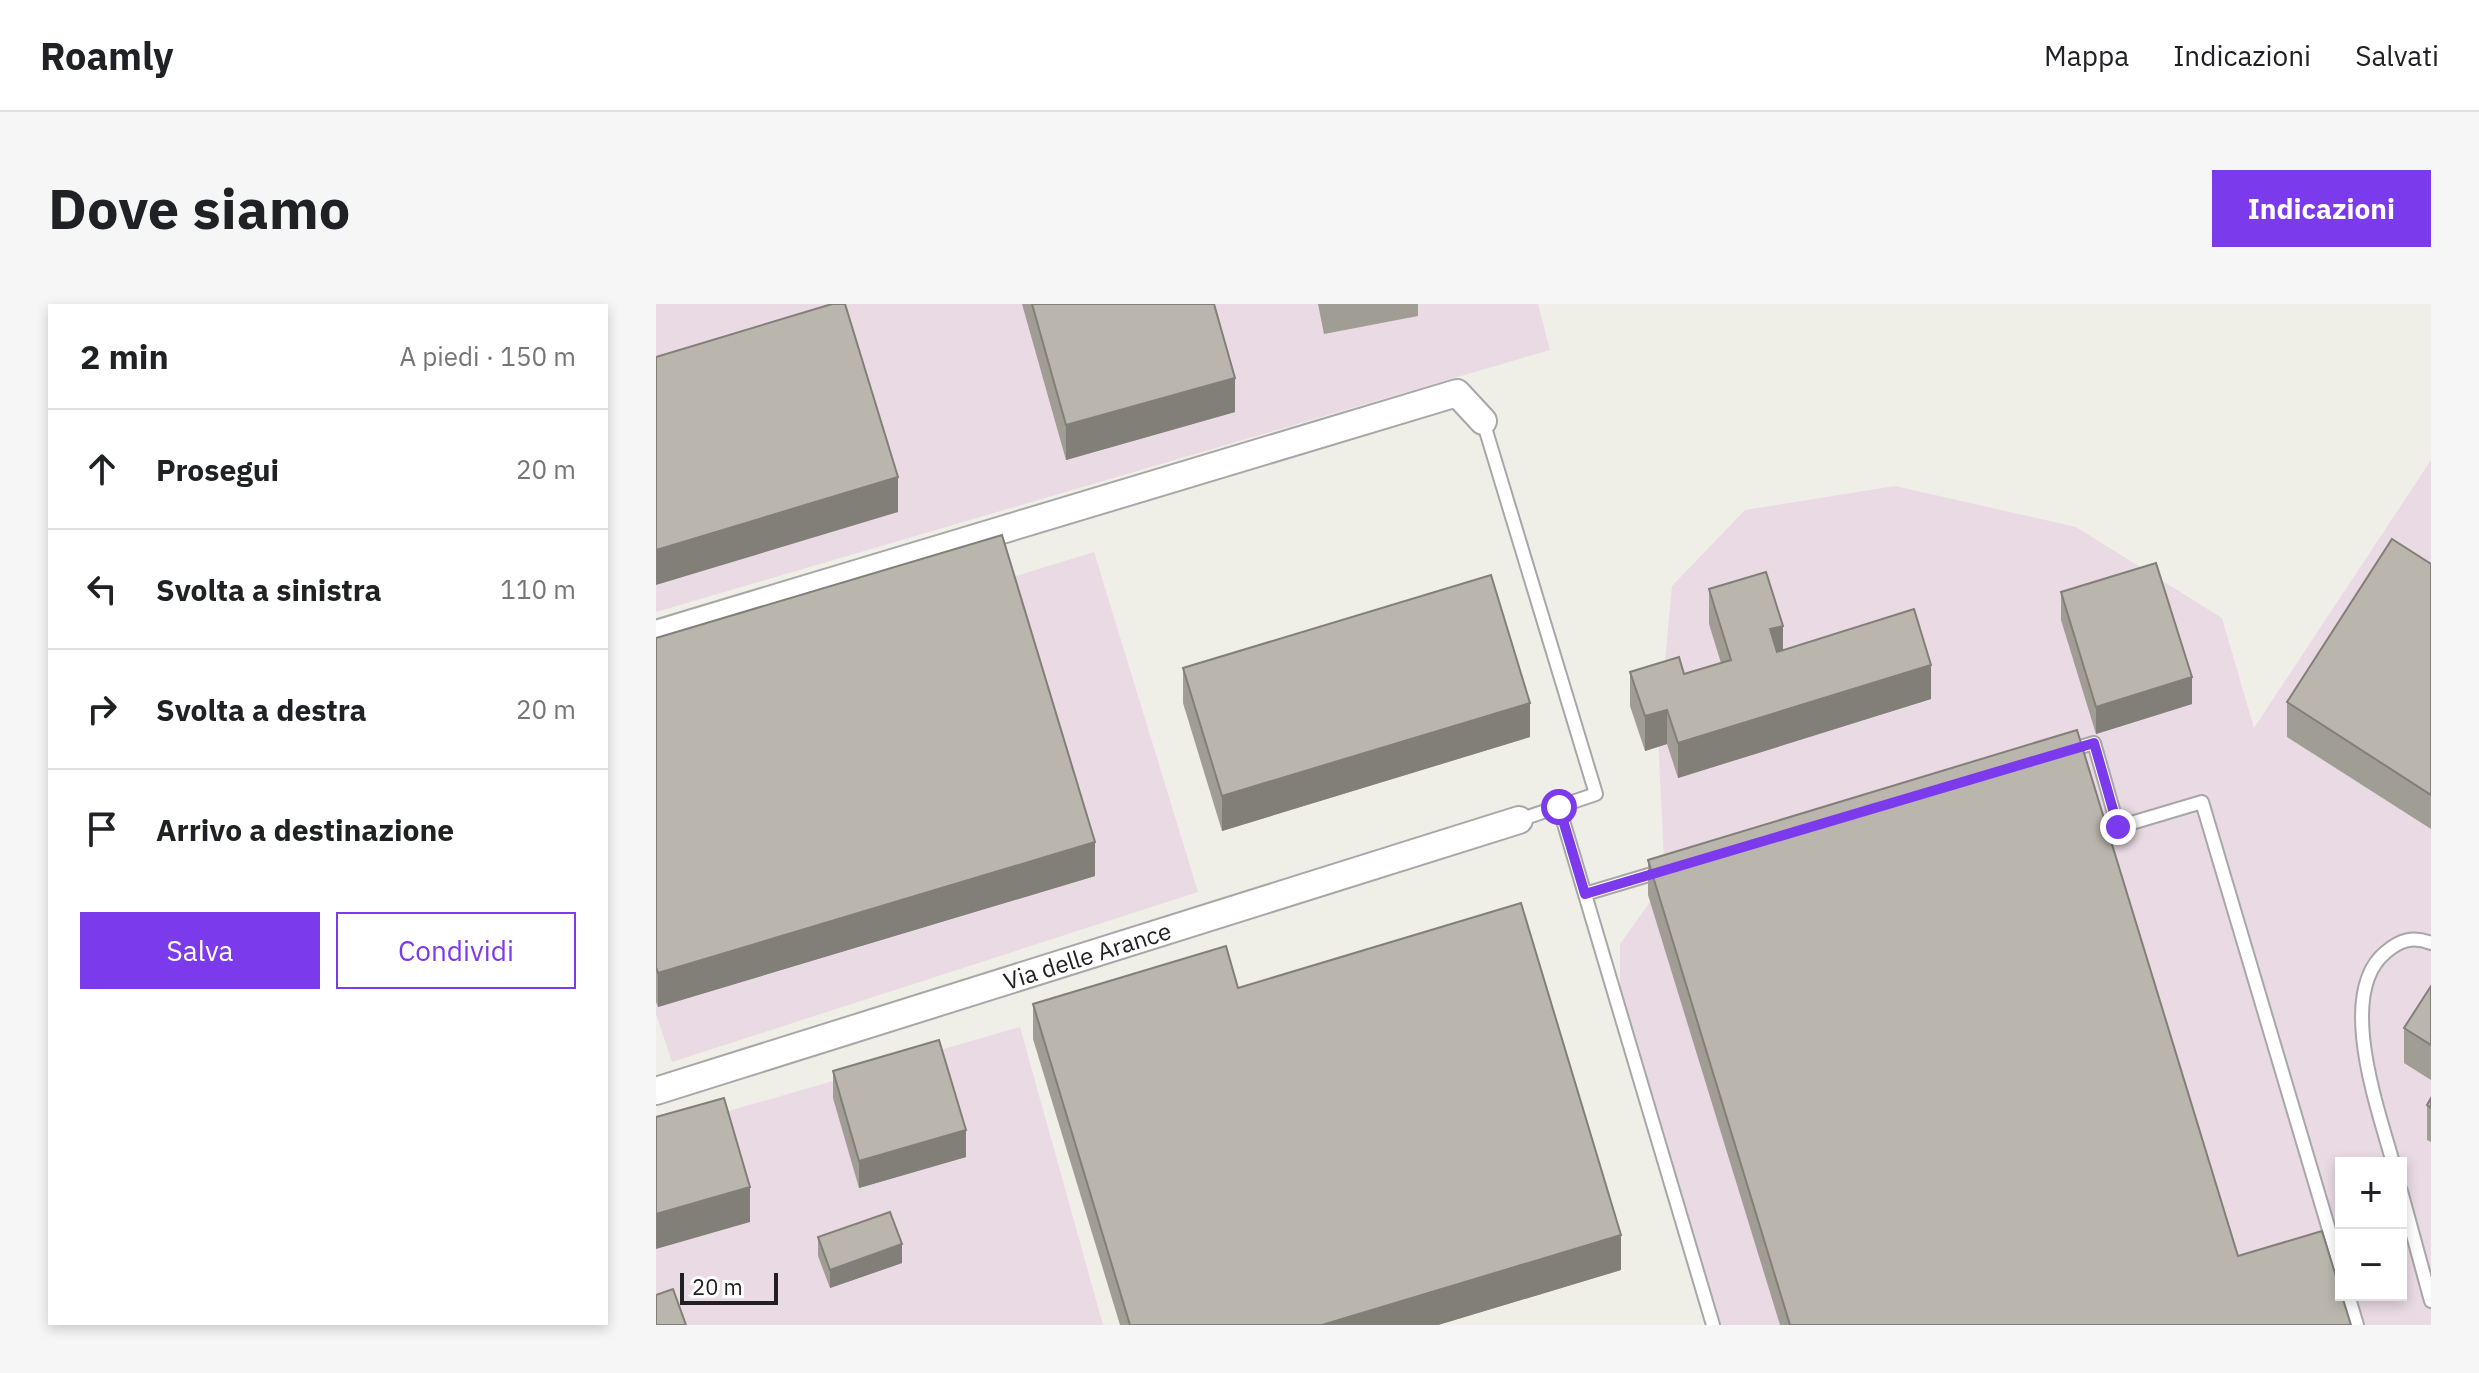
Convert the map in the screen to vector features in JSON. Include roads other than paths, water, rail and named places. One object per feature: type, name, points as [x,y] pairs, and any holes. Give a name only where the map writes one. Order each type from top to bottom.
[{"type":"street","points":[[656,634],[1457,393],[1483,421]]},
{"type":"street","name":"Via delle Arance","points":[[656,1091],[1519,820]]},
{"type":"lane","points":[[1483,421],[1596,794],[1519,820]]},
{"type":"lane","points":[[2049,756],[2094,743],[2118,827],[2202,802],[2335,1250]]},
{"type":"lane","points":[[1559,807],[1713,1325]]},
{"type":"lane","points":[[1585,894],[1674,867]]},
{"type":"lane","points":[[2391,1157],[2365,1059],[2362,1022],[2366,991],[2380,957],[2391,948],[2401,941],[2414,939],[2431,943]]},
{"type":"lane","points":[[2407,1213],[2431,1301]]},
{"type":"lane","points":[[2350,1301],[2357,1325]]}]
